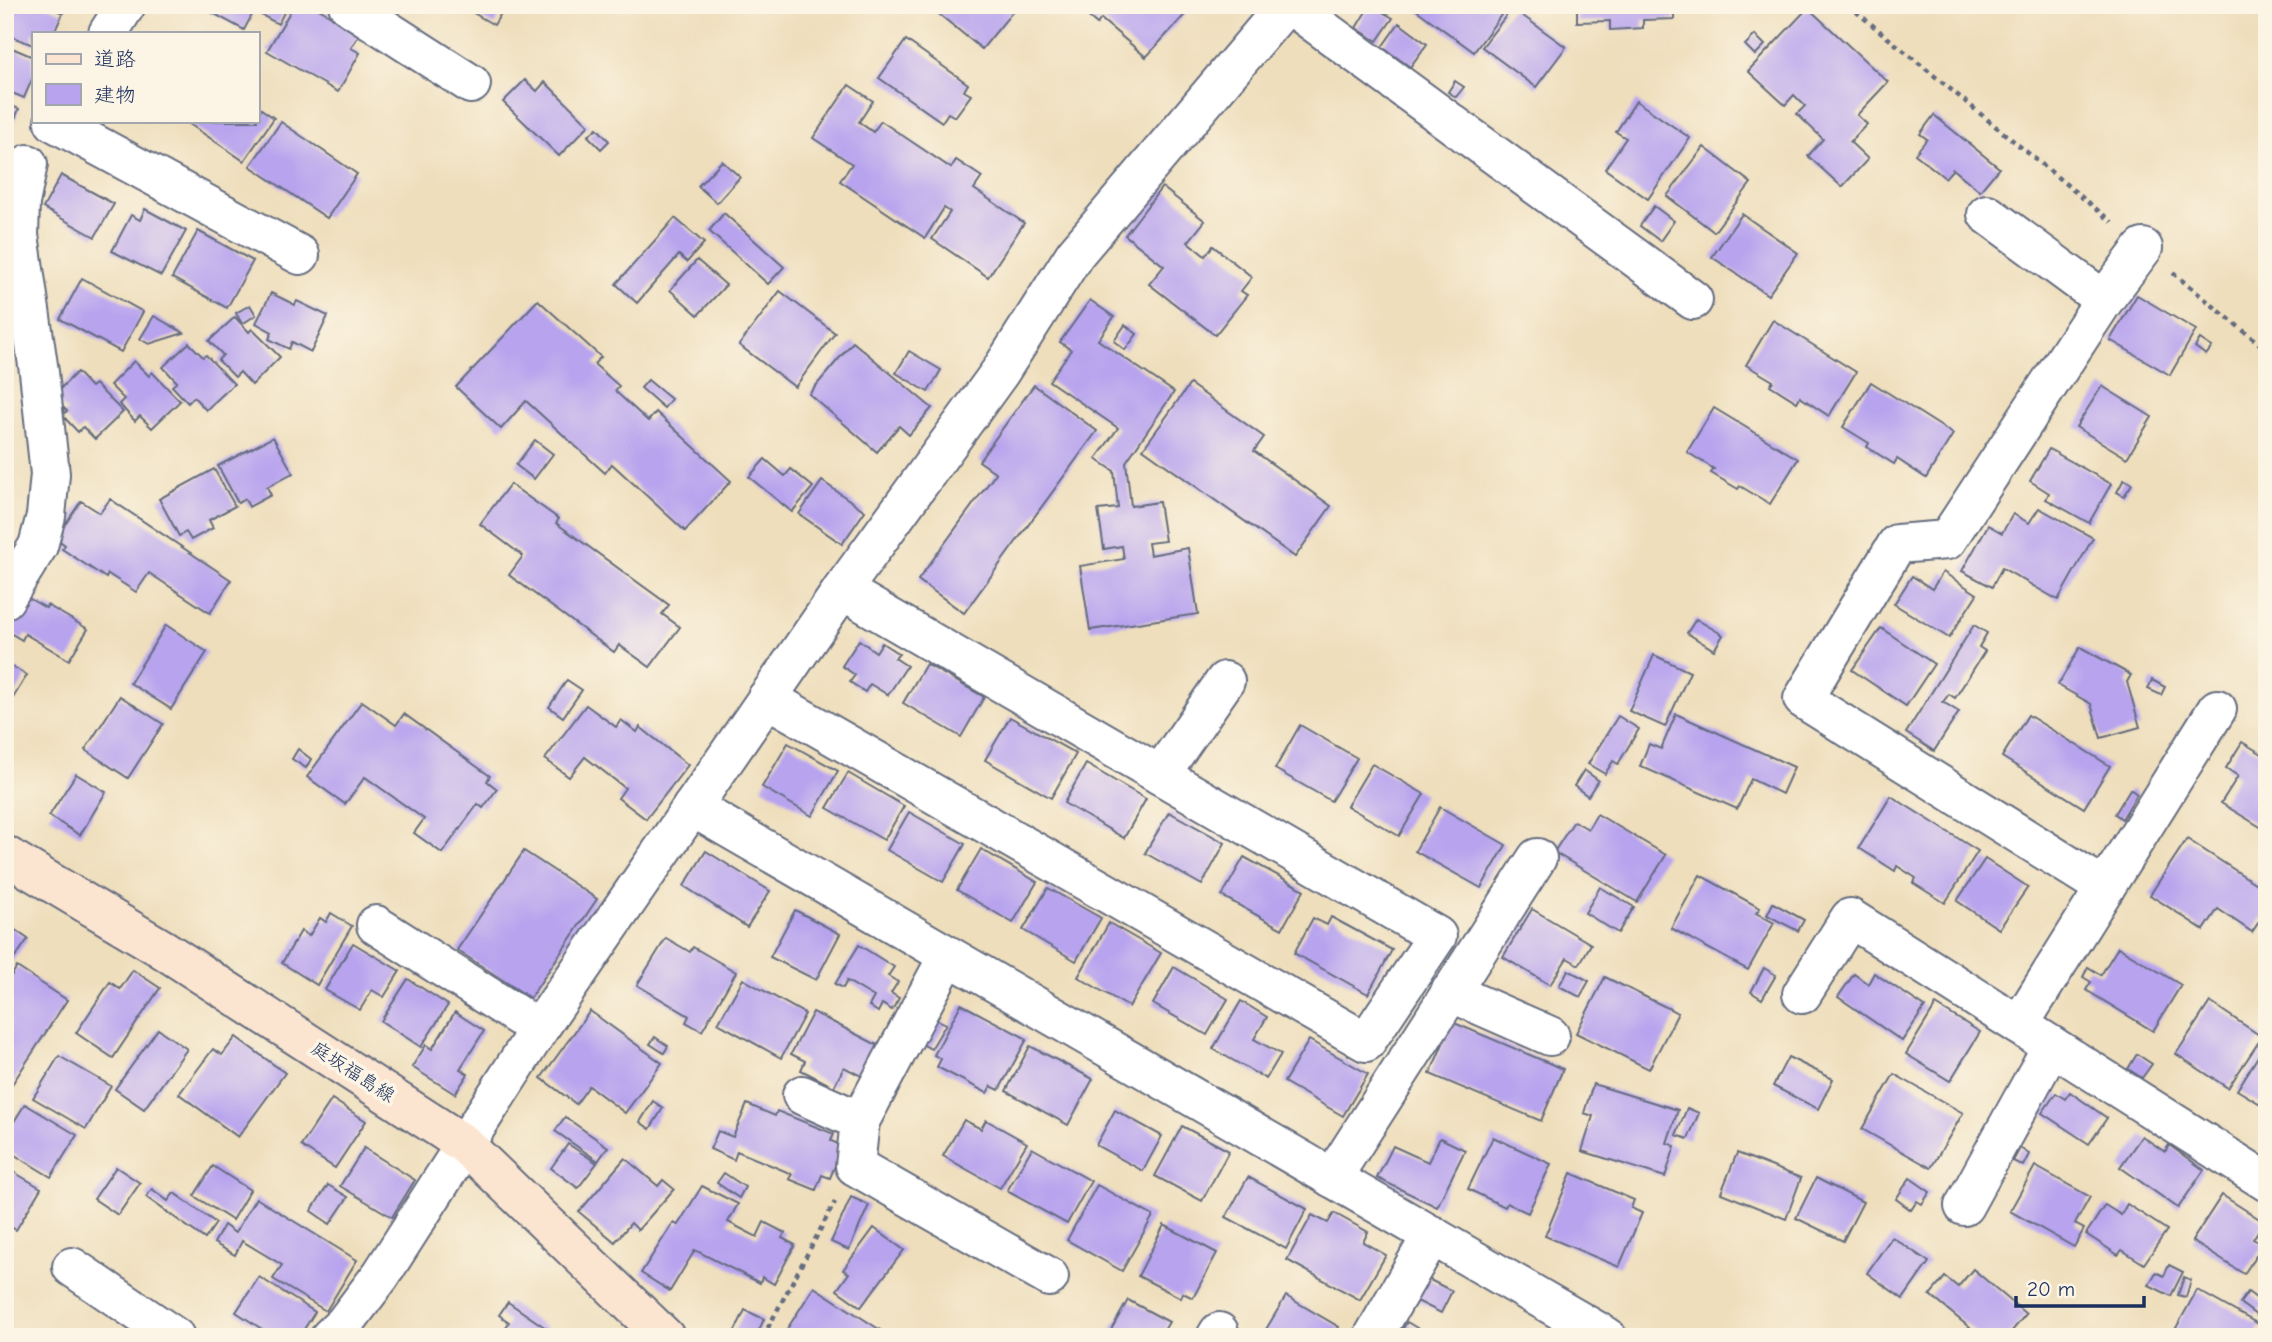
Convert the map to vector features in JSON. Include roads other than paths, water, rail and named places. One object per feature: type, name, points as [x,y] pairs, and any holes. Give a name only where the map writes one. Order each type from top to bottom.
[{"type":"main road","name":"庭坂福島線","points":[[5,855],[161,948],[464,1144],[665,1337]]},
{"type":"street","points":[[109,32],[126,5]]},
{"type":"street","points":[[348,5],[471,84]]},
{"type":"street","points":[[330,1337],[344,1324],[380,1275],[539,1029],[842,590],[1000,372],[1075,254],[1288,5],[1693,300]]},
{"type":"street","points":[[5,599],[38,546],[46,516],[50,474],[39,372],[19,235],[17,165],[54,122],[300,255]]},
{"type":"street","points":[[1987,214],[2104,300]]},
{"type":"street","points":[[2105,888],[1803,699],[1897,544],[1947,540],[2104,300],[2143,248]]},
{"type":"street","points":[[767,698],[1366,1042],[1437,936],[842,590]]},
{"type":"street","points":[[1160,775],[1225,681]]},
{"type":"street","points":[[2019,1025],[2217,709]]},
{"type":"street","points":[[692,807],[1607,1337]]},
{"type":"street","points":[[1332,1178],[1537,858]]},
{"type":"street","points":[[1802,994],[1850,918],[2267,1182]]},
{"type":"street","points":[[376,925],[539,1029]]},
{"type":"street","points":[[948,956],[860,1121],[855,1166],[1049,1277]]},
{"type":"street","points":[[1450,992],[1550,1036]]},
{"type":"street","points":[[1964,1206],[2052,1046]]},
{"type":"street","points":[[802,1095],[860,1121]]},
{"type":"street","points":[[1373,1337],[1432,1235]]},
{"type":"street","points":[[72,1268],[175,1337]]}]
